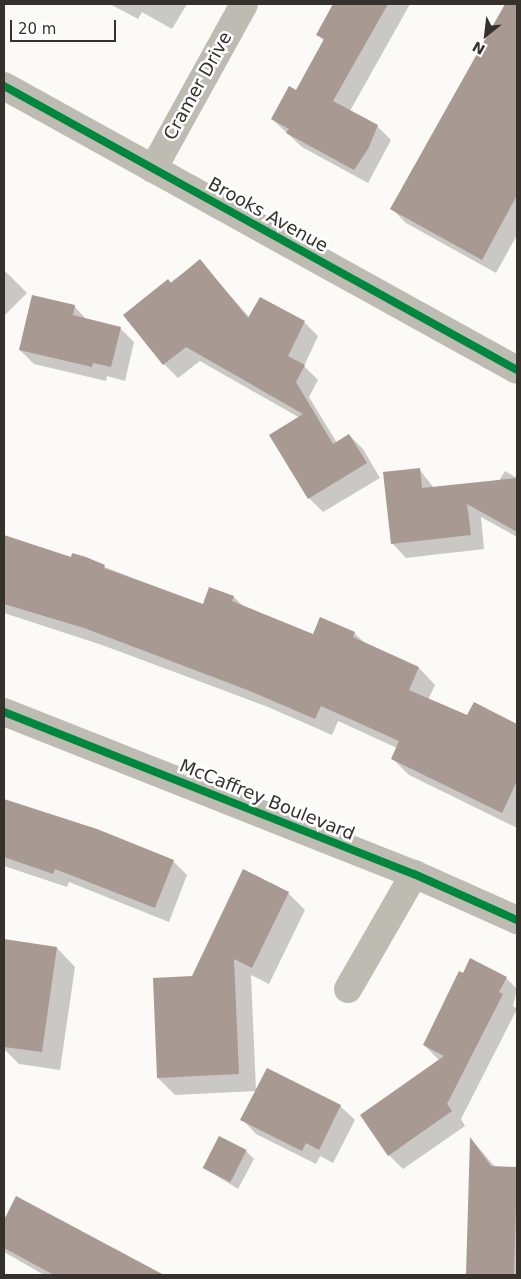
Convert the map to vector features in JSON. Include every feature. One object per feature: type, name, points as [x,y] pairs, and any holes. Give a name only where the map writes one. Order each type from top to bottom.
[{"type":"street","name":"Cramer Drive","points":[[153,169],[244,4]]},
{"type":"street","name":"Brooks Avenue","points":[[4,86],[517,370]]},
{"type":"street","name":"McCaffrey Boulevard","points":[[4,712],[414,874],[517,920]]},
{"type":"street","points":[[348,989],[414,874]]},
{"type":"building","points":[[333,4],[388,4],[333,101],[378,125],[368,149],[354,170],[286,133],[289,129],[271,119],[289,86],[296,90],[324,39],[316,35]]},
{"type":"building","points":[[505,4],[517,4],[517,195],[482,260],[390,209]]},
{"type":"building","points":[[200,259],[248,318],[260,297],[305,321],[288,356],[305,365],[296,382],[333,444],[349,434],[367,463],[308,499],[269,435],[303,414],[186,347],[163,365],[123,315],[168,279],[171,283]]},
{"type":"building","points":[[32,295],[75,305],[73,315],[121,327],[111,367],[93,363],[92,367],[19,350]]},
{"type":"building","points":[[420,468],[422,488],[517,478],[517,532],[467,504],[471,535],[391,544],[383,472]]},
{"type":"building","points":[[4,535],[71,557],[72,553],[86,557],[105,565],[104,568],[203,604],[209,587],[234,596],[232,601],[313,634],[320,617],[355,632],[353,637],[419,667],[409,690],[467,715],[474,702],[517,724],[517,781],[502,813],[391,759],[399,741],[321,706],[315,719],[250,691],[84,628],[4,604]]},
{"type":"building","points":[[4,799],[97,829],[174,860],[155,908],[55,869],[53,874],[4,857]]},
{"type":"building","points":[[243,869],[289,892],[252,968],[234,959],[239,1074],[157,1078],[153,978],[192,976]]},
{"type":"building","points":[[4,939],[57,947],[42,1052],[4,1047]]},
{"type":"building","points":[[470,958],[507,977],[499,992],[503,994],[447,1104],[452,1111],[388,1156],[360,1115],[444,1056],[423,1045],[459,971],[463,973]]},
{"type":"building","points":[[267,1068],[341,1105],[319,1150],[306,1143],[302,1151],[240,1120]]},
{"type":"building","points":[[219,1136],[247,1150],[230,1182],[203,1168]]},
{"type":"building","points":[[470,1137],[491,1166],[517,1167],[514,1275],[466,1275]]},
{"type":"building","points":[[16,1196],[164,1275],[54,1275],[4,1248],[4,1220]]},
{"type":"cycle path","points":[[4,86],[517,370]]},
{"type":"cycle path","points":[[4,712],[414,874],[517,920]]}]
